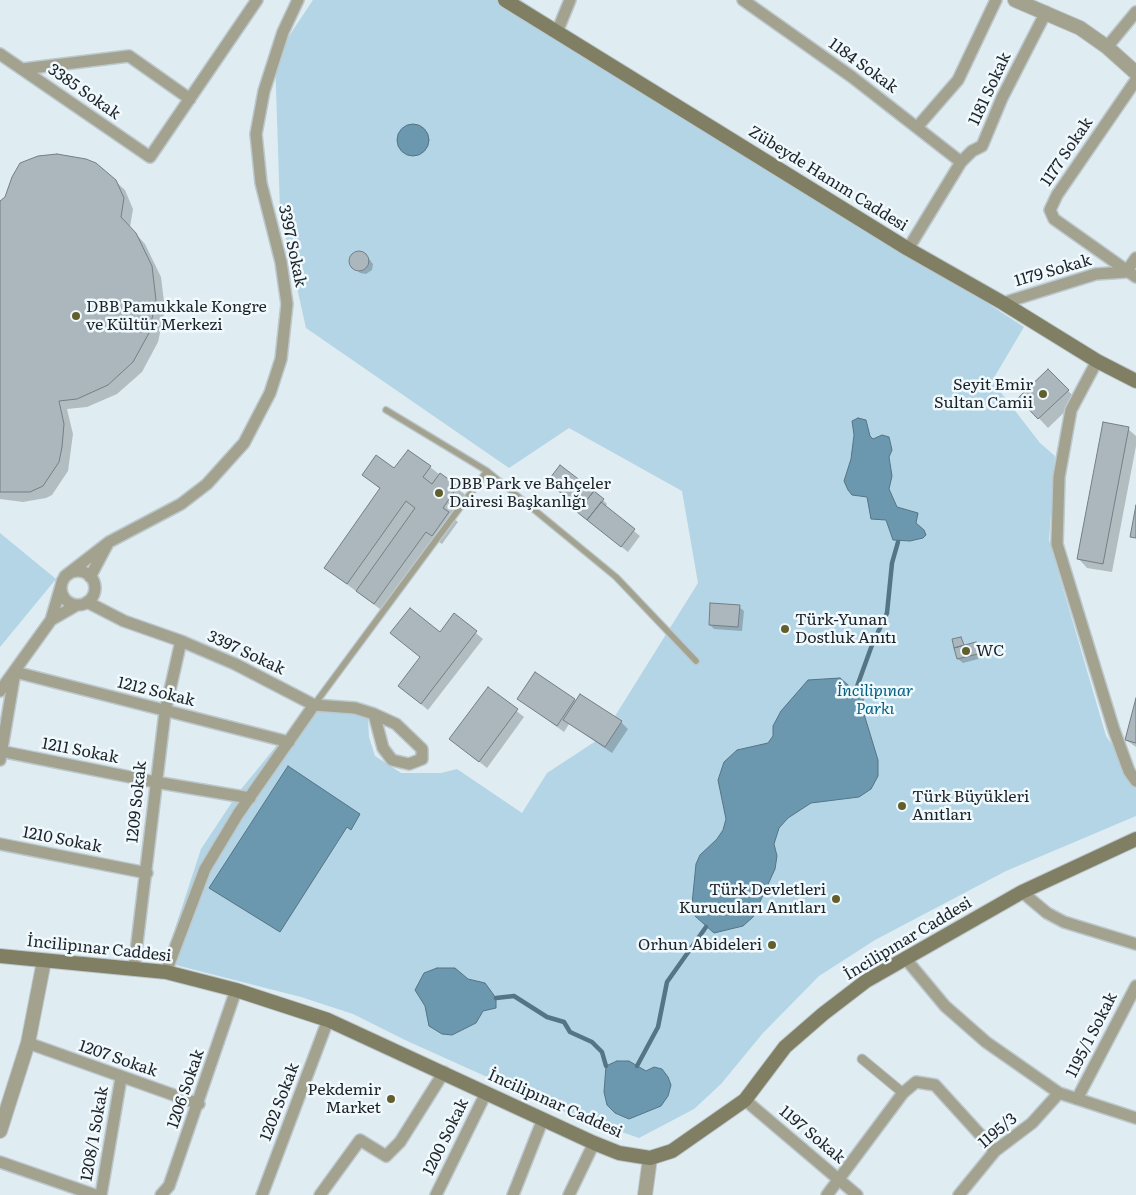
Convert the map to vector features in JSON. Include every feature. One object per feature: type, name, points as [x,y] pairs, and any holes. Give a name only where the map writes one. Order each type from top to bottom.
[{"type":"main road","name":"Zübeyde Hanım Caddesi","points":[[505,0],[908,249],[1003,302],[1097,361],[1136,381]]},
{"type":"main road","name":"İncilipınar Caddesi","points":[[0,956],[44,962],[166,972],[236,990],[328,1020],[594,1143],[619,1153],[650,1158],[672,1152],[745,1100],[785,1047],[823,1014],[866,981],[1022,892],[1136,839]]},
{"type":"street","points":[[23,69],[129,56],[190,99],[257,0]]},
{"type":"street","points":[[557,32],[570,0]]},
{"type":"street","name":"1184 Sokak","points":[[744,0],[918,126],[962,162]]},
{"type":"street","points":[[918,126],[958,80],[996,0]]},
{"type":"street","points":[[1015,0],[1080,28],[1136,73]]},
{"type":"street","name":"3397 Sokak","points":[[298,1],[283,32],[264,92],[256,134],[261,183],[281,262],[287,304],[286,326],[277,373],[270,393],[244,442],[207,484],[180,504],[109,542],[63,581],[63,597],[72,604],[82,603],[235,664],[314,705],[355,708],[374,714],[396,724],[422,749],[422,760],[409,764],[392,760],[383,748],[374,714]]},
{"type":"street","name":"1181 Sokak","points":[[908,249],[962,162],[972,151],[982,146],[1002,98],[1046,12]]},
{"type":"street","points":[[1106,47],[1136,12]]},
{"type":"street","name":"3385 Sokak","points":[[0,54],[150,156],[190,99]]},
{"type":"street","name":"1177 Sokak","points":[[1131,275],[1054,219],[1050,210],[1057,195],[1136,80]]},
{"type":"street","points":[[1131,275],[1136,258]]},
{"type":"street","name":"1179 Sokak","points":[[1003,302],[1096,274],[1131,275]]},
{"type":"street","points":[[1097,361],[1071,410],[1060,477],[1057,544],[1114,730],[1128,771],[1136,780]]},
{"type":"street","points":[[51,620],[82,603],[94,593],[92,579],[109,542]]},
{"type":"street","points":[[0,690],[15,672],[51,620],[63,581],[70,573],[80,571],[92,579],[106,612]]},
{"type":"street","name":"1209 Sokak","points":[[134,968],[146,873],[154,782],[165,712],[181,641]]},
{"type":"street","points":[[0,754],[15,672]]},
{"type":"street","name":"1212 Sokak","points":[[15,672],[165,712],[289,742]]},
{"type":"street","points":[[166,972],[205,869],[250,798],[314,705]]},
{"type":"street","name":"1211 Sokak","points":[[0,754],[250,798]]},
{"type":"street","name":"1210 Sokak","points":[[0,844],[146,873]]},
{"type":"street","points":[[1022,892],[1047,914],[1064,922],[1136,944]]},
{"type":"street","points":[[906,958],[952,1012],[986,1042],[1058,1093],[1136,1118]]},
{"type":"street","points":[[0,1131],[28,1043],[44,962]]},
{"type":"street","name":"1195/1 Sokak","points":[[1077,1099],[1136,986]]},
{"type":"street","name":"1206 Sokak","points":[[161,1195],[169,1186],[236,990]]},
{"type":"street","name":"1202 Sokak","points":[[262,1195],[328,1020]]},
{"type":"street","name":"1207 Sokak","points":[[28,1043],[198,1104]]},
{"type":"street","points":[[862,1058],[903,1093]]},
{"type":"street","points":[[320,1195],[360,1140],[386,1156],[400,1142],[444,1072]]},
{"type":"street","name":"1208/1 Sokak","points":[[100,1195],[122,1078]]},
{"type":"street","points":[[827,1195],[903,1093],[916,1082],[935,1086],[995,1151]]},
{"type":"street","name":"1200 Sokak","points":[[436,1195],[486,1093]]},
{"type":"street","name":"1195/3","points":[[959,1195],[995,1151],[1032,1123],[1058,1093]]},
{"type":"street","name":"1197 Sokak","points":[[745,1100],[857,1195]]},
{"type":"street","points":[[513,1195],[543,1119]]},
{"type":"street","points":[[568,1195],[594,1143]]},
{"type":"street","points":[[645,1195],[650,1158]]},
{"type":"street","points":[[0,1162],[95,1195]]},
{"type":"lane","points":[[386,410],[487,471],[616,577],[696,661]]},
{"type":"lane","points":[[314,705],[487,471]]},
{"type":"green space","name":"İncilipınar Parkı","points":[[313,0],[521,0],[1024,327],[992,381],[1040,443],[1055,456],[1049,540],[1106,736],[1136,779],[1136,816],[1006,871],[875,940],[819,976],[763,1033],[721,1084],[694,1109],[639,1138],[567,1113],[405,1040],[353,1014],[301,997],[164,962],[201,849],[238,793],[317,696],[368,718],[369,737],[375,756],[401,773],[441,773],[457,769],[522,813],[547,773],[602,737],[698,583],[682,491],[569,428],[509,468],[306,328],[280,211],[275,57]]},
{"type":"green space","points":[[0,533],[56,579],[0,647]]},
{"type":"shaded area","points":[[413,124],[419,125],[424,129],[428,134],[428,146],[424,151],[419,155],[413,156],[407,155],[402,151],[398,146],[397,140],[398,134],[402,129],[407,125]]},
{"type":"shaded area","points":[[858,418],[866,420],[870,436],[873,439],[882,435],[889,437],[892,450],[889,457],[892,476],[889,489],[897,507],[918,513],[916,523],[924,530],[926,535],[923,538],[910,541],[893,540],[886,520],[871,519],[867,497],[852,495],[848,490],[844,481],[851,459],[854,435],[852,421]]},
{"type":"shaded area","points":[[840,678],[863,698],[864,714],[878,760],[878,776],[871,789],[859,797],[811,803],[788,818],[779,828],[774,844],[777,856],[775,869],[753,917],[743,926],[714,933],[695,916],[692,904],[696,864],[700,855],[717,839],[723,830],[726,819],[718,780],[724,762],[737,750],[768,743],[773,736],[773,726],[781,711],[808,680]]},
{"type":"shaded area","points":[[288,766],[360,814],[351,830],[347,827],[280,932],[209,888]]},
{"type":"shaded area","points":[[437,968],[455,968],[468,979],[485,983],[496,998],[496,1008],[483,1011],[476,1023],[452,1035],[442,1034],[429,1026],[425,1006],[415,990],[424,973]]},
{"type":"shaded area","points":[[617,1061],[629,1061],[646,1071],[654,1067],[662,1069],[671,1085],[668,1096],[661,1106],[629,1119],[615,1113],[607,1105],[604,1092],[606,1066]]},
{"type":"building","name":"DBB Pamukkale Kongre ve Kültür Merkezi","points":[[57,154],[86,159],[96,163],[116,180],[124,198],[121,217],[136,233],[152,266],[156,300],[149,333],[133,362],[108,385],[77,399],[59,401],[64,424],[62,447],[59,462],[43,486],[30,492],[0,492],[0,201],[5,197],[12,177],[20,163],[38,156]]},
{"type":"building","points":[[359,251],[366,254],[369,261],[366,268],[359,271],[352,268],[349,261],[352,254]]},
{"type":"building","name":"Seyit Emir Sultan Camii","points":[[1048,369],[1069,390],[1038,419],[1018,398]]},
{"type":"building","points":[[1103,422],[1129,427],[1103,564],[1077,559]]},
{"type":"building","points":[[408,450],[431,466],[423,477],[432,484],[440,473],[458,486],[443,508],[449,512],[432,536],[426,532],[374,604],[356,591],[415,508],[406,501],[347,584],[324,568],[380,488],[362,475],[376,455],[394,468]]},
{"type":"building","points":[[560,465],[594,491],[580,508],[547,482]]},
{"type":"building","points":[[594,491],[604,499],[587,520],[577,512]]},
{"type":"building","points":[[601,502],[635,529],[621,547],[587,520]]},
{"type":"building","points":[[1136,505],[1136,538],[1130,537]]},
{"type":"building","points":[[710,603],[740,605],[738,627],[709,625]]},
{"type":"building","points":[[410,608],[440,632],[454,613],[477,631],[421,704],[398,686],[420,657],[390,633]]},
{"type":"building","points":[[961,637],[964,645],[954,648],[952,639]]},
{"type":"building","name":"WC","points":[[976,642],[978,654],[957,659],[954,648]]},
{"type":"building","points":[[535,672],[575,699],[557,726],[517,699]]},
{"type":"building","points":[[488,687],[518,709],[479,762],[449,739]]},
{"type":"building","points":[[580,694],[622,721],[605,747],[563,720]]},
{"type":"building","points":[[1136,698],[1136,743],[1125,740]]},
{"type":"waterway","points":[[855,692],[872,645],[887,613],[892,563],[898,542]]},
{"type":"waterway","points":[[637,1066],[658,1027],[667,982],[706,927]]},
{"type":"waterway","points":[[496,998],[514,996],[547,1017],[564,1022],[570,1032],[592,1042],[602,1052],[606,1066]]},
{"type":"place","name":"DBB Pamukkale Kongre ve Kültür Merkezi","points":[[76,316]]},
{"type":"place","name":"Seyit Emir Sultan Camii","points":[[1043,394]]},
{"type":"place","name":"DBB Park ve Bahçeler Dairesi Başkanlığı","points":[[439,493]]},
{"type":"place","name":"Türk-Yunan Dostluk Anıtı","points":[[785,629]]},
{"type":"place","name":"WC","points":[[966,651]]},
{"type":"place","name":"Türk Büyükleri Anıtları","points":[[902,806]]},
{"type":"place","name":"Türk Devletleri Kurucuları Anıtları","points":[[836,899]]},
{"type":"place","name":"Orhun Abideleri","points":[[772,945]]},
{"type":"place","name":"Pekdemir Market","points":[[391,1099]]}]
